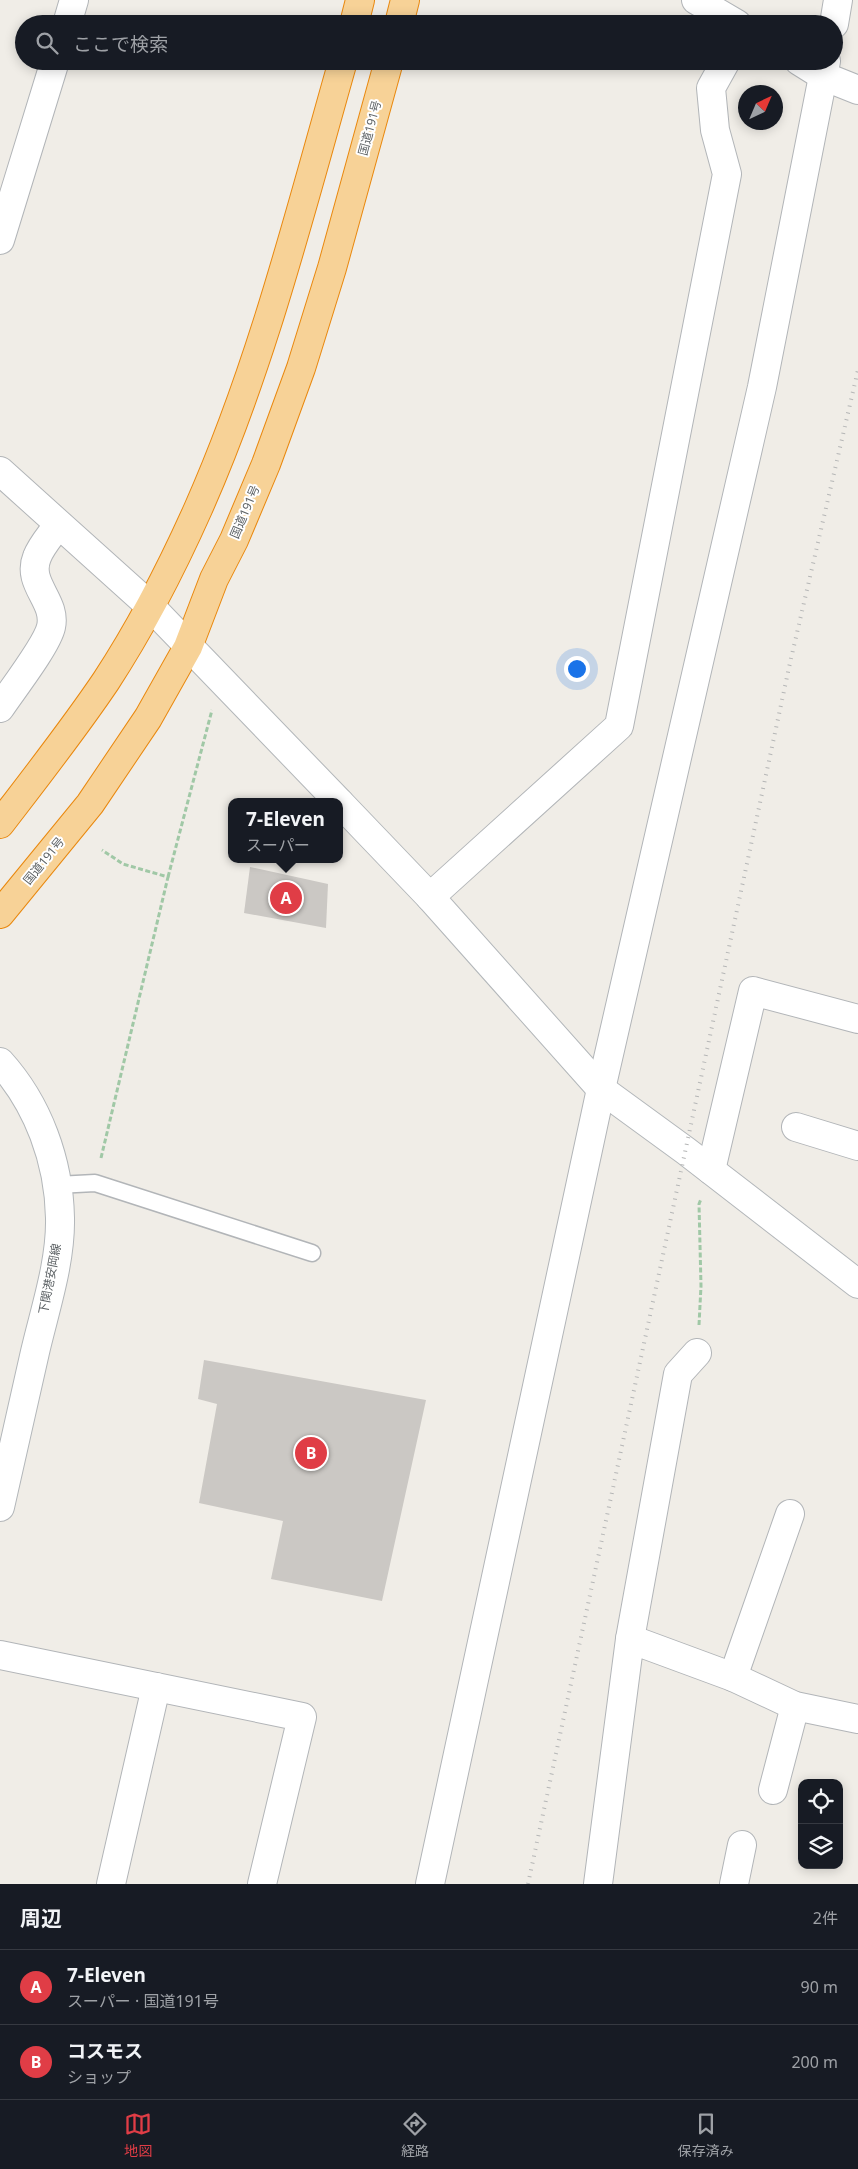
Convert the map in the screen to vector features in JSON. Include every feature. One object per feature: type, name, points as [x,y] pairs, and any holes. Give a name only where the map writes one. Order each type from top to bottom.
[{"type":"highway","points":[[356,15],[360,0]]},
{"type":"highway","points":[[401,15],[405,0]]},
{"type":"highway","points":[[0,824],[107,679],[150,606],[198,510],[233,425],[273,308],[340,70]]},
{"type":"highway","name":"国道191号","points":[[0,914],[90,804],[148,718],[188,646],[214,579],[266,464],[301,368],[332,268],[387,70]]},
{"type":"street","points":[[70,15],[74,0]]},
{"type":"street","points":[[696,0],[722,15]]},
{"type":"street","points":[[836,15],[838,0]]},
{"type":"street","points":[[0,240],[52,70]]},
{"type":"street","points":[[430,897],[619,726],[727,174],[715,130],[711,88],[721,70]]},
{"type":"street","points":[[430,1884],[602,1089],[762,387],[825,70]]},
{"type":"street","points":[[827,70],[858,90]]},
{"type":"street","points":[[0,471],[150,606],[335,798]]},
{"type":"street","points":[[0,708],[45,641],[51,627],[52,616],[50,608],[36,584],[34,571],[37,557],[58,525]]},
{"type":"street","points":[[343,806],[430,897],[602,1089],[711,1170],[858,1284]]},
{"type":"street","points":[[711,1170],[753,991],[858,1019]]},
{"type":"street","name":"下関港安岡線","points":[[0,1062],[32,1107],[48,1144],[57,1185],[60,1219],[55,1264],[0,1507]]},
{"type":"street","points":[[796,1128],[858,1146]]},
{"type":"street","points":[[598,1884],[630,1639],[678,1374],[697,1353]]},
{"type":"street","points":[[733,1677],[790,1514]]},
{"type":"street","points":[[630,1639],[733,1677],[795,1706],[858,1720]]},
{"type":"street","points":[[0,1655],[302,1717],[262,1884]]},
{"type":"street","points":[[111,1884],[156,1686]]},
{"type":"street","points":[[773,1790],[795,1706]]},
{"type":"lane","points":[[57,1185],[95,1183],[312,1253]]},
{"type":"path","points":[[100,1158],[168,876],[212,708]]},
{"type":"path","points":[[102,850],[123,864],[168,876]]},
{"type":"path","points":[[697,1353],[701,1286],[700,1204],[711,1170]]},
{"type":"building","points":[[250,867],[328,884],[326,928],[244,913]]},
{"type":"building","points":[[204,1360],[426,1400],[382,1601],[271,1579],[283,1521],[199,1503],[217,1404],[198,1399]]},
{"type":"railway","points":[[528,1884],[790,663],[858,370]]},
{"type":"place","name":"7-Eleven","points":[[286,898]]},
{"type":"place","name":"コスモス","points":[[311,1453]]}]
